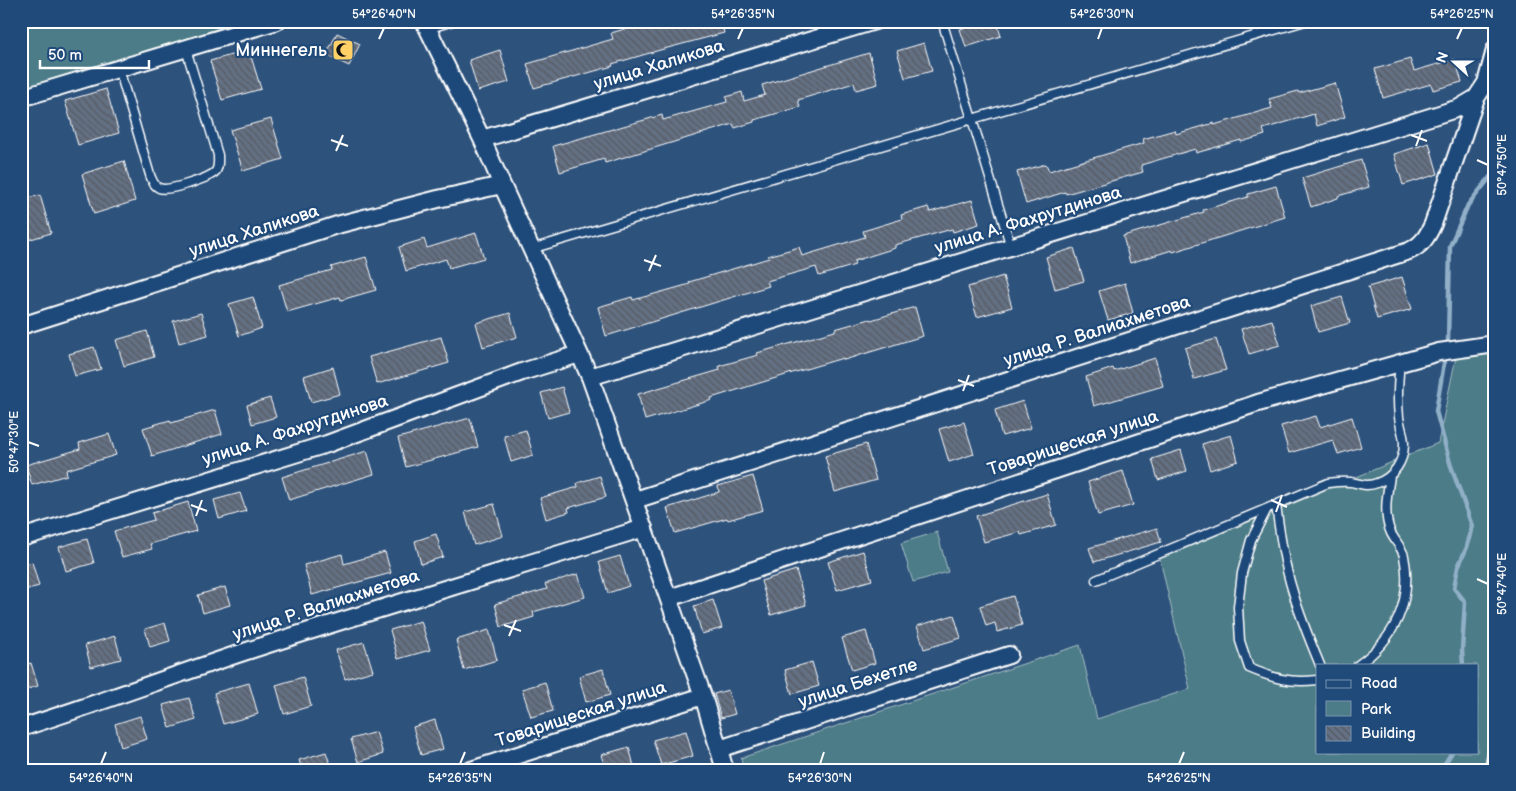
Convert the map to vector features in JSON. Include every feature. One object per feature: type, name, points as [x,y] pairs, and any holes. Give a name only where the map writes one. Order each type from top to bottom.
[{"type":"street","points":[[21,98],[277,21]]},
{"type":"street","name":"улица Халикова","points":[[482,139],[875,21]]},
{"type":"street","points":[[425,25],[482,139],[590,377],[703,696],[725,770]]},
{"type":"street","name":"улица Р. Валиахметова","points":[[635,500],[1409,251],[1418,246],[1427,237],[1433,224],[1476,98],[1486,83],[1495,50]]},
{"type":"street","name":"улица А. Фахрутдинова","points":[[590,377],[1459,108],[1476,98]]},
{"type":"street","name":"улица Халикова","points":[[21,326],[337,225],[438,199],[502,186]]},
{"type":"street","name":"Товарищеская улица","points":[[669,598],[1258,403],[1439,352],[1495,344]]},
{"type":"street","name":"улица А. Фахрутдинова","points":[[21,538],[327,444],[522,372],[579,354]]},
{"type":"street","name":"улица Р. Валиахметова","points":[[21,728],[246,651],[512,567],[644,528]]},
{"type":"street","name":"улица Бехетле","points":[[719,749],[1009,655]]},
{"type":"street","name":"Товарищеская улица","points":[[471,770],[703,696]]},
{"type":"lane","points":[[425,25],[453,21]]},
{"type":"lane","points":[[942,21],[1011,247]]},
{"type":"lane","points":[[531,249],[1305,21]]},
{"type":"lane","points":[[119,69],[154,185],[160,189],[170,188],[208,177],[215,173],[218,166],[218,155],[186,49]]},
{"type":"lane","points":[[1096,580],[1328,483],[1353,482],[1360,485],[1376,484],[1390,476],[1400,463],[1404,444],[1399,418],[1400,363]]},
{"type":"lane","points":[[1359,664],[1373,654],[1390,634],[1402,610],[1407,584],[1404,554],[1391,532],[1387,518],[1386,501],[1390,476]]},
{"type":"lane","points":[[1276,505],[1282,548],[1292,591],[1306,633],[1320,664]]},
{"type":"lane","points":[[1267,509],[1252,540],[1242,573],[1238,607],[1240,641],[1249,668],[1274,678],[1300,682],[1316,680]]},
{"type":"lane","points":[[1489,770],[1495,738]]},
{"type":"green space","points":[[21,21],[243,21],[21,90]]},
{"type":"green space","points":[[1495,352],[1495,770],[743,770],[741,758],[1080,645],[1097,719],[1190,689],[1160,559],[1438,443],[1456,357]]},
{"type":"green space","points":[[937,532],[948,572],[913,582],[901,543]]},
{"type":"building","points":[[666,21],[721,21],[724,33],[534,88],[527,64],[613,39],[611,33],[638,25],[640,29]]},
{"type":"building","points":[[985,21],[996,21],[1001,36],[966,47],[960,29]]},
{"type":"building","name":"Миннегель","points":[[337,33],[360,44],[349,66],[326,55]]},
{"type":"building","points":[[924,43],[932,71],[905,78],[897,51]]},
{"type":"building","points":[[249,50],[261,89],[222,100],[210,61]]},
{"type":"building","points":[[500,50],[509,82],[478,91],[469,60]]},
{"type":"building","points":[[869,53],[878,84],[856,90],[854,83],[798,100],[800,107],[754,120],[754,122],[735,128],[733,124],[605,163],[604,159],[560,172],[553,146],[662,115],[663,120],[727,102],[726,97],[742,92],[744,101],[765,95],[762,85]]},
{"type":"building","points":[[1410,59],[1414,71],[1455,59],[1462,82],[1433,90],[1431,84],[1383,98],[1375,69]]},
{"type":"building","points":[[1335,83],[1345,117],[1317,126],[1314,114],[1263,129],[1265,135],[1196,153],[1195,149],[1141,165],[1143,172],[1026,204],[1017,172],[1046,164],[1049,171],[1144,143],[1143,139],[1175,130],[1176,134],[1214,123],[1214,125],[1272,108],[1269,99]]},
{"type":"building","points":[[106,89],[119,133],[78,145],[65,101]]},
{"type":"building","points":[[271,119],[283,159],[243,171],[230,130]]},
{"type":"building","points":[[1429,143],[1438,174],[1403,185],[1394,154]]},
{"type":"building","points":[[1361,160],[1369,187],[1338,196],[1338,198],[1311,207],[1302,178]]},
{"type":"building","points":[[124,161],[135,201],[94,214],[82,174]]},
{"type":"building","points":[[1276,186],[1285,217],[1173,252],[1172,250],[1130,263],[1123,236],[1204,212],[1203,210],[1248,197],[1248,194]]},
{"type":"building","points":[[40,195],[51,233],[21,242],[21,200]]},
{"type":"building","points":[[972,200],[979,224],[953,232],[952,229],[895,245],[895,248],[854,261],[855,265],[819,276],[816,267],[767,281],[769,286],[606,336],[598,307],[632,297],[633,300],[690,284],[689,282],[799,247],[802,256],[865,237],[863,231],[902,219],[901,215],[928,207],[930,212]]},
{"type":"building","points":[[476,233],[484,258],[449,268],[446,259],[406,271],[399,247],[424,239],[427,248]]},
{"type":"building","points":[[1074,248],[1084,281],[1055,289],[1046,257]]},
{"type":"building","points":[[366,257],[376,290],[341,300],[340,297],[287,312],[279,285],[332,270],[331,267]]},
{"type":"building","points":[[1003,276],[1012,307],[977,317],[968,287]]},
{"type":"building","points":[[1402,277],[1412,309],[1377,319],[1368,287]]},
{"type":"building","points":[[1125,283],[1133,313],[1108,320],[1099,291]]},
{"type":"building","points":[[253,297],[262,328],[239,336],[229,304]]},
{"type":"building","points":[[1342,297],[1350,323],[1318,332],[1311,306]]},
{"type":"building","points":[[915,307],[923,336],[844,360],[843,358],[789,374],[645,420],[638,394],[720,370],[719,366],[758,355],[757,353]]},
{"type":"building","points":[[201,313],[208,335],[179,343],[173,321]]},
{"type":"building","points":[[510,313],[517,337],[483,347],[476,323]]},
{"type":"building","points":[[1272,320],[1280,345],[1249,354],[1241,329]]},
{"type":"building","points":[[147,331],[154,357],[124,366],[116,340]]},
{"type":"building","points":[[441,337],[449,363],[377,384],[369,357]]},
{"type":"building","points":[[1216,339],[1226,370],[1194,379],[1185,348]]},
{"type":"building","points":[[94,347],[101,369],[75,376],[69,354]]},
{"type":"building","points":[[1155,358],[1163,386],[1094,406],[1086,377],[1113,368],[1114,371]]},
{"type":"building","points":[[333,367],[340,394],[311,402],[304,376]]},
{"type":"building","points":[[562,387],[569,412],[548,418],[541,393]]},
{"type":"building","points":[[270,398],[276,417],[252,424],[247,405]]},
{"type":"building","points":[[1023,401],[1031,428],[1002,436],[995,410]]},
{"type":"building","points":[[215,410],[222,434],[152,456],[143,428],[170,420],[171,423]]},
{"type":"building","points":[[1316,416],[1320,427],[1352,417],[1361,447],[1338,454],[1333,440],[1289,453],[1281,426]]},
{"type":"building","points":[[470,418],[478,447],[406,467],[398,438]]},
{"type":"building","points":[[964,422],[974,454],[949,462],[939,429]]},
{"type":"building","points":[[526,430],[533,455],[511,462],[504,436]]},
{"type":"building","points":[[109,434],[116,455],[66,470],[67,475],[32,485],[26,465],[80,449],[79,443]]},
{"type":"building","points":[[1231,435],[1238,461],[1210,470],[1202,444]]},
{"type":"building","points":[[866,444],[876,480],[835,492],[825,456]]},
{"type":"building","points":[[1181,450],[1187,471],[1158,480],[1152,459]]},
{"type":"building","points":[[367,451],[374,474],[289,500],[282,477]]},
{"type":"building","points":[[1123,471],[1133,505],[1098,515],[1088,482]]},
{"type":"building","points":[[600,476],[606,497],[568,508],[569,512],[546,519],[540,498],[578,487],[577,483]]},
{"type":"building","points":[[753,476],[763,510],[675,533],[667,508],[719,492],[718,486]]},
{"type":"building","points":[[240,493],[246,511],[219,519],[214,500]]},
{"type":"building","points":[[1047,494],[1056,525],[1021,535],[1020,532],[984,542],[976,516]]},
{"type":"building","points":[[188,502],[196,531],[150,544],[152,549],[122,557],[114,531],[154,520],[152,513]]},
{"type":"building","points":[[494,504],[503,536],[474,545],[465,512]]},
{"type":"building","points":[[1157,528],[1161,542],[1094,562],[1089,548]]},
{"type":"building","points":[[436,534],[443,557],[421,564],[415,541]]},
{"type":"building","points":[[87,539],[94,563],[66,571],[59,547]]},
{"type":"building","points":[[863,551],[872,580],[837,590],[828,562]]},
{"type":"building","points":[[385,552],[391,573],[312,595],[304,565],[342,554],[344,564]]},
{"type":"building","points":[[620,556],[629,586],[608,593],[599,562]]},
{"type":"building","points":[[32,562],[39,586],[21,591],[21,565]]},
{"type":"building","points":[[796,570],[806,605],[771,615],[761,581]]},
{"type":"building","points":[[578,574],[585,597],[533,612],[534,617],[501,627],[495,604],[547,589],[545,584]]},
{"type":"building","points":[[225,587],[230,605],[203,613],[198,595]]},
{"type":"building","points":[[1013,596],[1022,625],[997,632],[995,623],[986,626],[980,606]]},
{"type":"building","points":[[713,600],[722,628],[702,634],[694,606]]},
{"type":"building","points":[[954,615],[961,638],[924,649],[917,626]]},
{"type":"building","points":[[421,621],[430,650],[398,659],[390,630]]},
{"type":"building","points":[[165,623],[170,641],[150,647],[145,629]]},
{"type":"building","points":[[489,630],[497,660],[464,670],[456,640]]},
{"type":"building","points":[[866,631],[875,663],[852,670],[842,638]]},
{"type":"building","points":[[115,636],[121,659],[91,667],[85,645]]},
{"type":"building","points":[[364,642],[373,671],[345,679],[336,650]]},
{"type":"building","points":[[812,662],[819,686],[792,694],[785,670]]},
{"type":"building","points":[[31,663],[38,686],[21,691],[21,666]]},
{"type":"building","points":[[603,669],[610,695],[586,702],[579,676]]},
{"type":"building","points":[[303,677],[311,706],[284,714],[276,685]]},
{"type":"building","points":[[545,682],[553,711],[531,717],[522,689]]},
{"type":"building","points":[[249,683],[258,714],[223,724],[214,693]]},
{"type":"building","points":[[728,690],[735,714],[721,718],[714,694]]},
{"type":"building","points":[[189,698],[196,720],[170,728],[163,705]]},
{"type":"building","points":[[140,716],[147,739],[121,747],[115,724]]},
{"type":"building","points":[[435,720],[443,749],[421,755],[413,727]]},
{"type":"building","points":[[686,731],[693,756],[661,765],[653,740]]},
{"type":"building","points":[[376,732],[383,754],[358,762],[351,739]]},
{"type":"building","points":[[629,747],[635,770],[606,770],[601,755]]},
{"type":"building","points":[[326,752],[332,770],[302,770],[299,760]]},
{"type":"waterway","points":[[1448,342],[1450,246],[1468,205],[1495,171]]},
{"type":"waterway","points":[[1444,363],[1436,411],[1450,463],[1472,526],[1467,547],[1458,567],[1454,588],[1465,602],[1463,664]]},
{"type":"waterway","points":[[1441,770],[1451,754]]},
{"type":"place","name":"Миннегель","points":[[343,50]]}]
